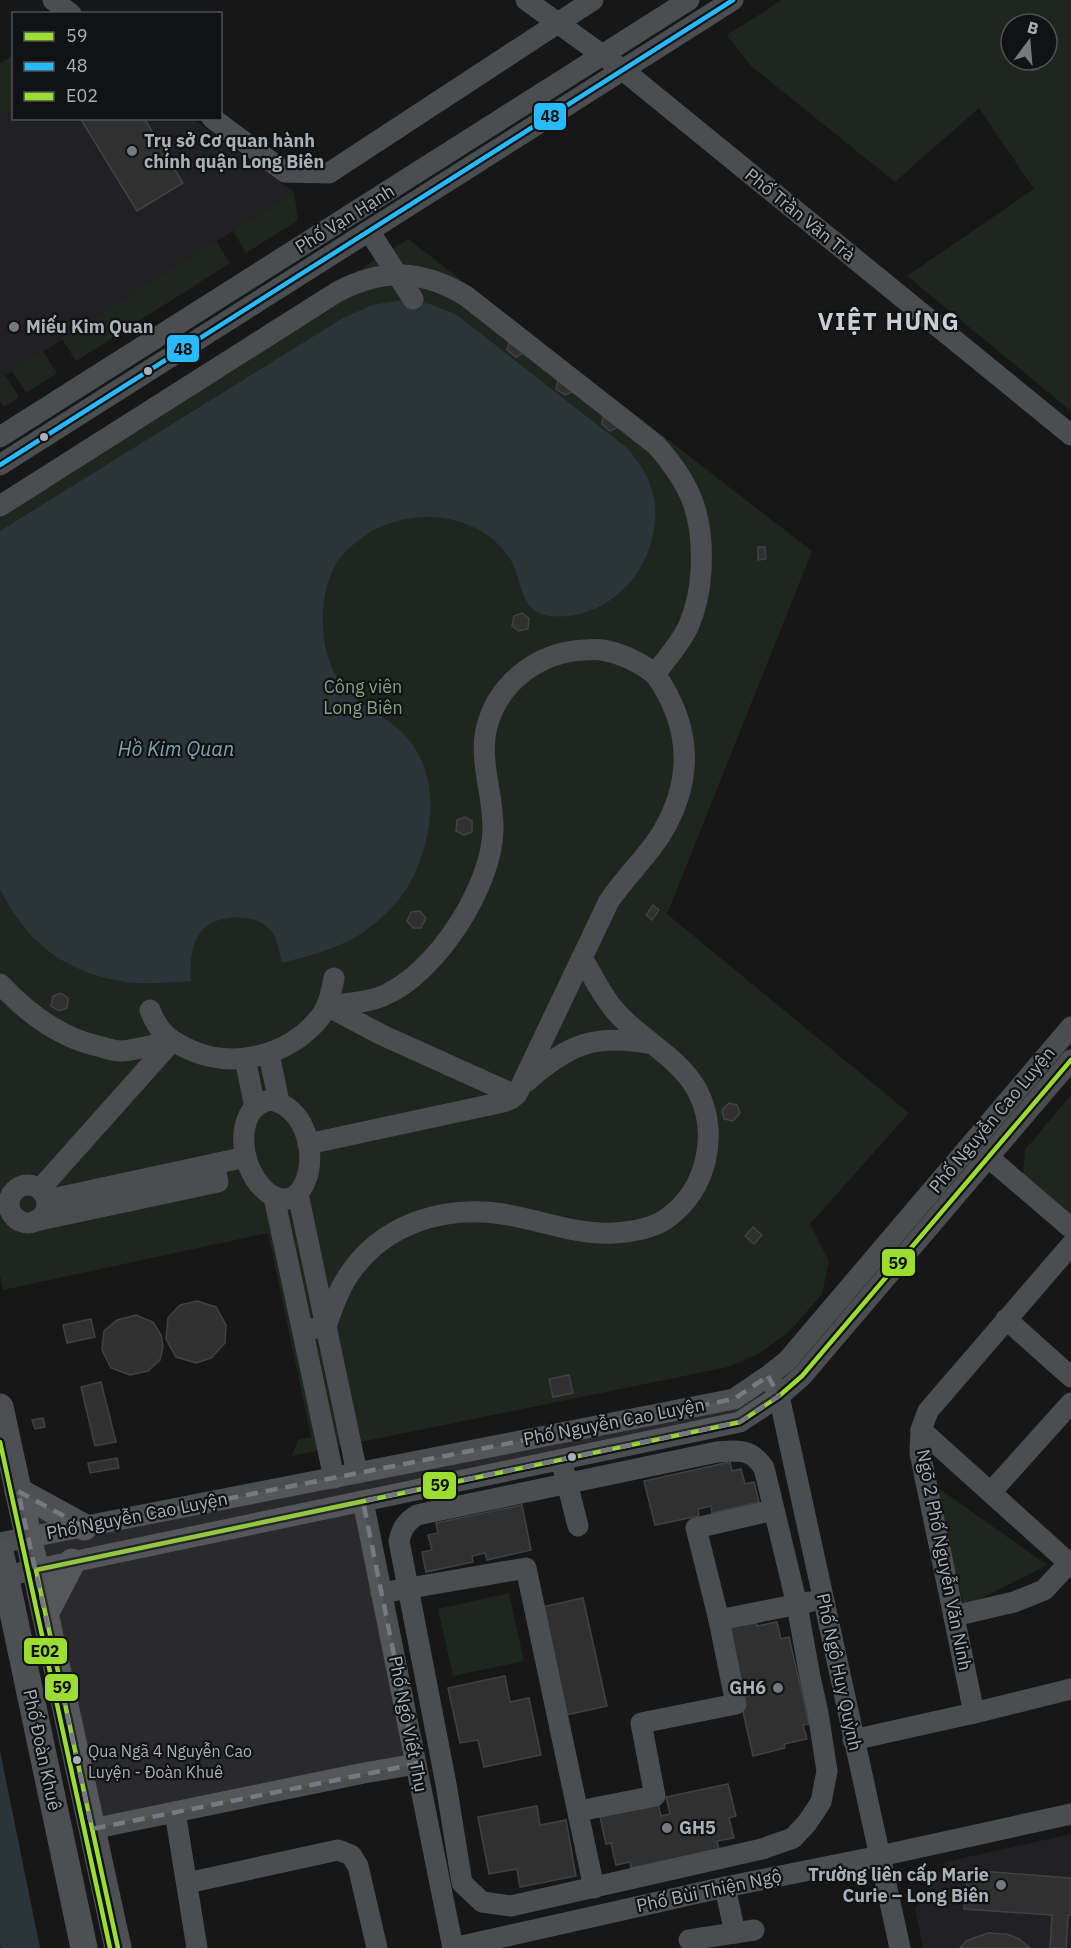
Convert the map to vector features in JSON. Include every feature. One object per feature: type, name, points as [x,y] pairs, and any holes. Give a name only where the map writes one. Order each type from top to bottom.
[{"type":"main road","name":"Phố Đoàn Khuê","points":[[0,1407],[118,1948]]},
{"type":"main road","points":[[18,1491],[84,1527]]},
{"type":"main road","points":[[45,1614],[72,1562]]},
{"type":"main road","name":"Phố Đoàn Khuê","points":[[2,1567],[84,1948]]},
{"type":"street","points":[[53,0],[68,12]]},
{"type":"street","name":"Phố Trần Văn Trà","points":[[526,0],[622,70],[1071,435]]},
{"type":"street","points":[[215,120],[285,172],[328,173],[593,0]]},
{"type":"street","name":"Phố Vạn Hạnh","points":[[0,437],[689,0]]},
{"type":"street","name":"Phố Vạn Hạnh","points":[[0,465],[733,0]]},
{"type":"street","points":[[369,231],[414,299]]},
{"type":"street","points":[[0,506],[337,292],[364,279],[397,274],[437,281],[466,296],[656,445],[671,460],[682,478],[694,502],[701,526],[701,578],[689,624],[679,642],[655,674]]},
{"type":"street","points":[[327,1006],[375,999],[410,981],[445,943],[470,905],[483,880],[491,854],[493,834],[492,804],[484,756],[485,735],[493,710],[512,681],[527,668],[548,656],[571,651],[600,649],[639,662],[655,674],[669,694],[680,720],[684,747],[684,770],[680,788],[663,831],[609,901],[518,1091]]},
{"type":"street","points":[[326,1326],[340,1289],[348,1275],[369,1251],[398,1230],[430,1216],[455,1211],[481,1211],[588,1232],[615,1233],[645,1229],[665,1220],[681,1207],[695,1189],[708,1149],[708,1127],[704,1107],[696,1089],[684,1072],[625,1021],[610,1004],[582,958]]},
{"type":"street","points":[[150,1010],[154,1022],[172,1041],[205,1056],[245,1059],[269,1054],[293,1042],[318,1021],[327,1006],[334,978]]},
{"type":"street","points":[[0,984],[13,998],[54,1029],[88,1043],[119,1051],[172,1041]]},
{"type":"street","points":[[327,1006],[382,1035],[518,1091]]},
{"type":"street","points":[[609,1040],[625,1021]]},
{"type":"street","name":"Phố Nguyễn Cao Luyện","points":[[0,1544],[734,1399],[786,1361],[1071,1027]]},
{"type":"street","points":[[308,1144],[503,1102],[559,1056],[583,1044],[609,1040],[653,1044]]},
{"type":"street","points":[[172,1041],[44,1195],[45,1213],[32,1222],[18,1220],[10,1210],[10,1199],[7,1193],[23,1186],[29,1185],[44,1195],[246,1157]]},
{"type":"street","points":[[540,1046],[559,1056]]},
{"type":"street","points":[[269,1054],[279,1102]]},
{"type":"street","points":[[245,1059],[255,1107]]},
{"type":"street","name":"Phố Nguyễn Cao Luyện","points":[[2,1567],[36,1570],[740,1422],[779,1396],[802,1376],[1071,1060]]},
{"type":"street","points":[[270,1100],[279,1102],[287,1106],[297,1117],[304,1131],[310,1154],[309,1171],[303,1186],[293,1198],[284,1200],[274,1197],[263,1189],[253,1176],[246,1157],[244,1137],[249,1114],[255,1107],[270,1100]]},
{"type":"street","points":[[988,1158],[1071,1228]]},
{"type":"street","points":[[0,1229],[218,1182],[214,1164]]},
{"type":"street","points":[[298,1194],[357,1473]]},
{"type":"street","points":[[274,1197],[334,1478]]},
{"type":"street","name":"Ngõ 2 Phố Nguyễn Văn Ninh","points":[[974,1713],[920,1453],[921,1430],[928,1411],[1071,1245]]},
{"type":"street","points":[[1006,1319],[1071,1377]]},
{"type":"street","points":[[303,1331],[326,1326]]},
{"type":"street","name":"Phố Ngô Huy Quỳnh","points":[[768,1376],[779,1396],[900,1948]]},
{"type":"street","points":[[990,1492],[1071,1403]]},
{"type":"street","points":[[921,1430],[1070,1562],[1044,1590],[1014,1602],[954,1616]]},
{"type":"street","points":[[746,1451],[757,1458],[764,1468],[774,1510],[797,1605],[827,1771],[821,1802],[807,1823],[793,1839],[762,1849],[511,1906],[482,1902],[462,1883],[446,1784],[399,1541],[402,1530],[417,1515],[717,1452],[746,1451]]},
{"type":"street","points":[[562,1459],[578,1526]]},
{"type":"street","name":"Phố Ngô Viết Thụ","points":[[363,1501],[453,1948]]},
{"type":"street","points":[[579,1811],[655,1796],[641,1723],[736,1704],[696,1528],[774,1510]]},
{"type":"street","points":[[381,1593],[526,1568],[594,1888]]},
{"type":"street","points":[[718,1620],[823,1598]]},
{"type":"street","points":[[854,1740],[1071,1689]]},
{"type":"street","points":[[92,1829],[416,1764]]},
{"type":"street","points":[[421,1791],[446,1784]]},
{"type":"street","points":[[175,1812],[197,1948]]},
{"type":"street","name":"Phố Bùi Thiện Ngộ","points":[[453,1948],[725,1887],[1071,1814]]},
{"type":"street","points":[[187,1883],[338,1850],[351,1855],[358,1866],[377,1948]]},
{"type":"street","points":[[689,1941],[745,1931],[725,1887]]},
{"type":"highlighted area","points":[[768,1376],[779,1396],[740,1422],[363,1501],[416,1764],[92,1829],[18,1491],[84,1527],[734,1399]]},
{"type":"shaded area","points":[[12,109],[12,120],[193,120],[294,192],[0,379],[0,116]]},
{"type":"shaded area","name":"Trường liên cấp Marie Curie – Long Biên","points":[[1071,1834],[1071,1948],[923,1948],[915,1908],[945,1862]]},
{"type":"green space","points":[[782,0],[1071,0],[1071,411],[907,276],[1034,189],[979,108],[895,182],[751,66],[727,35]]},
{"type":"green space","points":[[12,56],[12,109],[0,116],[0,63]]},
{"type":"green space","points":[[294,192],[298,220],[246,253],[233,231]]},
{"type":"green space","name":"Công viên Long Biên","points":[[408,239],[812,551],[667,914],[909,1113],[810,1224],[829,1261],[822,1294],[789,1332],[758,1354],[728,1367],[292,1456],[298,1440],[311,1437],[268,1233],[3,1290],[0,1275],[0,498]]},
{"type":"green space","points":[[216,241],[230,263],[76,361],[62,339]]},
{"type":"green space","points":[[43,351],[57,373],[26,393],[12,371]]},
{"type":"green space","points":[[5,375],[19,397],[4,407],[0,401],[0,379]]},
{"type":"green space","points":[[1071,1095],[1071,1215],[1023,1175],[1025,1150]]},
{"type":"green space","points":[[934,1485],[1047,1565],[964,1607]]},
{"type":"green space","points":[[509,1593],[524,1661],[453,1676],[438,1609]]},
{"type":"water","name":"Hồ Kim Quan","points":[[402,300],[430,304],[457,315],[627,448],[644,472],[654,499],[653,536],[642,566],[622,591],[596,608],[580,614],[565,616],[543,615],[528,603],[514,566],[497,543],[481,531],[463,523],[444,518],[403,519],[384,525],[363,537],[339,559],[332,572],[324,604],[324,639],[327,655],[341,683],[349,692],[405,735],[421,759],[427,776],[430,794],[428,831],[418,867],[400,898],[374,924],[350,940],[312,955],[282,963],[276,939],[266,925],[237,917],[216,921],[207,926],[197,937],[191,962],[191,981],[126,982],[104,978],[66,963],[36,940],[22,925],[0,889],[0,531],[343,318],[372,305]]},
{"type":"water","points":[[0,1751],[40,1948],[1,1948],[0,1944]]},
{"type":"building","name":"Trụ sở Cơ quan hành chính quận Long Biên","points":[[81,120],[145,120],[183,183],[137,211]]},
{"type":"building","points":[[509,342],[524,353],[516,357],[507,350]]},
{"type":"building","points":[[558,380],[573,392],[565,395],[556,389]]},
{"type":"building","points":[[603,416],[618,427],[610,431],[602,424]]},
{"type":"building","points":[[758,547],[765,547],[766,559],[758,560]]},
{"type":"building","points":[[522,613],[529,618],[528,629],[519,631],[512,626],[514,616]]},
{"type":"building","points":[[465,817],[472,821],[472,832],[464,835],[456,831],[457,820]]},
{"type":"building","points":[[653,905],[659,910],[652,920],[646,915]]},
{"type":"building","points":[[420,911],[426,918],[421,928],[413,928],[407,921],[411,912]]},
{"type":"building","points":[[61,993],[68,998],[67,1008],[59,1011],[51,1006],[53,996]]},
{"type":"building","points":[[729,1103],[737,1105],[740,1113],[733,1121],[724,1119],[722,1110]]},
{"type":"building","points":[[753,1227],[762,1235],[754,1244],[745,1236]]},
{"type":"building","points":[[197,1301],[216,1307],[226,1325],[225,1343],[211,1358],[196,1363],[176,1357],[166,1339],[168,1318],[180,1305]]},
{"type":"building","points":[[136,1315],[153,1322],[161,1335],[163,1347],[160,1360],[148,1371],[130,1375],[111,1368],[102,1350],[104,1331],[117,1320]]},
{"type":"building","points":[[91,1319],[95,1337],[67,1343],[63,1325]]},
{"type":"building","points":[[569,1375],[573,1393],[553,1397],[549,1379]]},
{"type":"building","points":[[101,1382],[116,1442],[95,1446],[81,1387]]},
{"type":"building","points":[[43,1418],[45,1427],[35,1429],[32,1420]]},
{"type":"building","points":[[117,1458],[119,1468],[90,1473],[88,1463]]},
{"type":"building","points":[[730,1462],[732,1471],[741,1469],[745,1484],[754,1482],[759,1502],[712,1513],[711,1506],[698,1509],[699,1516],[655,1525],[644,1481]]},
{"type":"building","points":[[522,1505],[531,1550],[487,1560],[485,1553],[472,1556],[473,1562],[426,1572],[422,1552],[432,1550],[428,1535],[438,1533],[436,1523]]},
{"type":"building","points":[[583,1598],[607,1706],[566,1715],[542,1607]]},
{"type":"building","name":"GH6","points":[[756,1620],[757,1626],[777,1622],[781,1639],[789,1637],[809,1724],[803,1725],[807,1739],[784,1744],[785,1748],[753,1756],[740,1698],[756,1694],[754,1686],[737,1690],[723,1627]]},
{"type":"building","points":[[505,1676],[510,1702],[529,1698],[541,1755],[484,1767],[478,1740],[460,1743],[448,1688]]},
{"type":"building","name":"GH5","points":[[728,1784],[736,1816],[729,1818],[734,1838],[717,1841],[719,1849],[631,1868],[630,1862],[616,1865],[611,1843],[606,1844],[599,1812],[657,1799],[661,1816],[670,1814],[666,1797]]},
{"type":"building","points":[[537,1806],[540,1825],[566,1820],[576,1876],[520,1887],[517,1869],[489,1874],[478,1817]]},
{"type":"building","points":[[968,1870],[1071,1878],[1071,1915],[1068,1915],[1066,1948],[1050,1948],[1052,1915],[964,1909]]},
{"type":"building","points":[[988,1933],[1007,1934],[1019,1939],[1030,1948],[960,1948],[966,1941]]},
{"type":"transit line","name":"48","points":[[0,465],[733,0]]},
{"type":"transit line","name":"59","points":[[118,1948],[36,1570],[740,1422],[779,1396],[802,1376],[1071,1060]]},
{"type":"transit line","name":"E02","points":[[0,1442],[110,1948]]},
{"type":"place","name":"Trụ sở Cơ quan hành chính quận Long Biên","points":[[132,151]]},
{"type":"place","name":"Miếu Kim Quan","points":[[14,327]]},
{"type":"place","name":"GH6","points":[[778,1688]]},
{"type":"place","name":"Qua Ngã 4 Nguyễn Cao Luyện - Đoàn Khuê","points":[[77,1760]]},
{"type":"place","name":"GH5","points":[[667,1828]]},
{"type":"place","name":"Trường liên cấp Marie Curie – Long Biên","points":[[1001,1885]]},
{"type":"district","name":"VIỆT HƯNG","points":[[889,322]]}]
